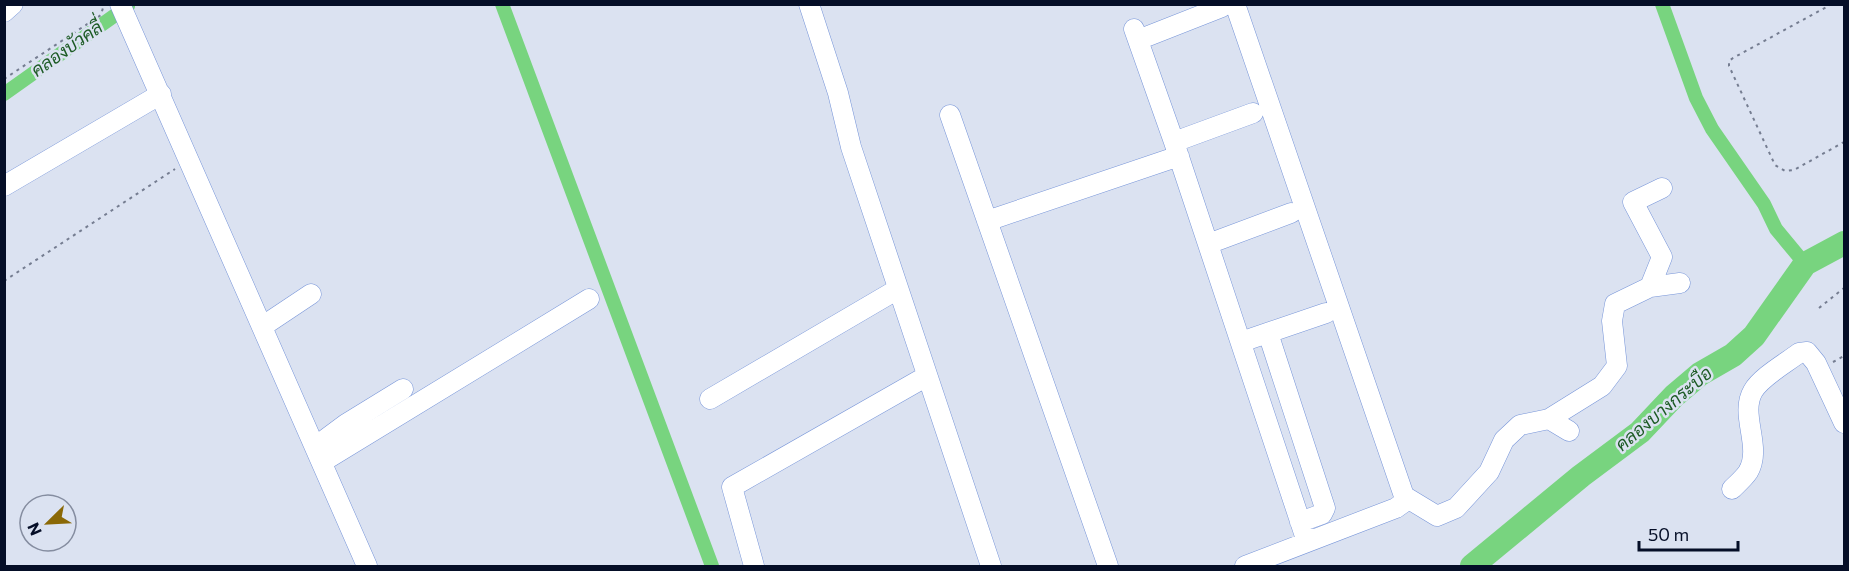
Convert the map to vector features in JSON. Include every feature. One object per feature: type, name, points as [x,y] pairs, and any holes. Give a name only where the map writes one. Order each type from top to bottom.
[{"type":"street","points":[[4,12],[13,4]]},
{"type":"street","points":[[120,4],[190,159],[367,567]]},
{"type":"street","points":[[809,4],[838,93],[848,137],[991,567]]},
{"type":"street","points":[[1245,567],[1271,562],[1307,542],[1401,506],[1404,503],[1404,496],[1228,6],[1136,34],[1307,542]]},
{"type":"street","points":[[4,186],[160,94]]},
{"type":"street","points":[[987,221],[1176,149],[1253,113]]},
{"type":"street","points":[[950,115],[1108,567]]},
{"type":"street","points":[[1650,287],[1662,257],[1633,202],[1662,188]]},
{"type":"street","points":[[1208,244],[1291,213]]},
{"type":"street","points":[[1404,496],[1437,516],[1456,508],[1489,472],[1504,440],[1520,425],[1549,419],[1602,386],[1617,366],[1612,321],[1615,304],[1650,287],[1680,282]]},
{"type":"street","points":[[710,399],[898,289]]},
{"type":"street","points":[[263,327],[311,294]]},
{"type":"street","points":[[318,454],[589,299]]},
{"type":"street","points":[[1241,342],[1326,313]]},
{"type":"street","points":[[1268,333],[1325,507],[1322,514],[1300,522]]},
{"type":"street","points":[[1732,489],[1748,472],[1751,463],[1753,448],[1749,409],[1751,393],[1756,385],[1799,353],[1807,352],[1816,363],[1845,423]]},
{"type":"street","points":[[754,567],[732,487],[927,375]]},
{"type":"street","points":[[318,454],[346,424],[402,389]]},
{"type":"street","points":[[1549,419],[1569,431]]},
{"type":"path","points":[[4,79],[101,15],[104,4]]},
{"type":"path","points":[[1832,4],[1733,58],[1729,61],[1729,66],[1776,165],[1785,171],[1794,170],[1845,142]]},
{"type":"path","points":[[4,280],[190,159]]},
{"type":"path","points":[[1819,308],[1845,288]]},
{"type":"waterway","points":[[502,4],[712,566]]},
{"type":"waterway","points":[[1662,4],[1696,98],[1712,129],[1764,204],[1776,229],[1805,264]]},
{"type":"waterway","name":"คลองบัวคลี่","points":[[4,94],[128,6]]},
{"type":"waterway","name":"คลองบางกระบือ","points":[[1472,566],[1581,476],[1640,432],[1674,396],[1700,374],[1733,355],[1754,336],[1805,264],[1844,243]]}]
